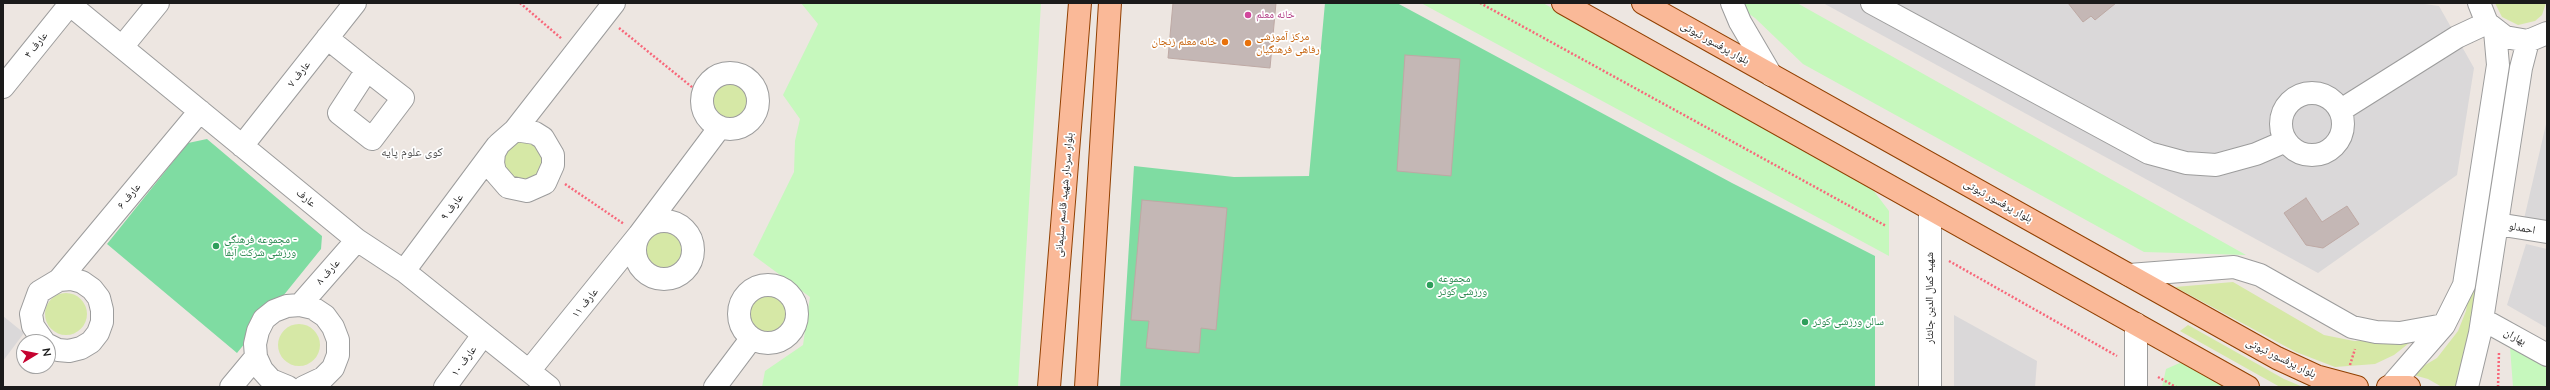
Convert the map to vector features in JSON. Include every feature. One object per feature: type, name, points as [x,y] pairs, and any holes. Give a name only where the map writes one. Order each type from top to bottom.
[{"type":"main road","name":"بلوار سردار شهید قاسم سلیمانی","points":[[1048,387],[1080,3]]},
{"type":"main road","points":[[1086,387],[1110,3]]},
{"type":"main road","points":[[1563,3],[2248,387]]},
{"type":"main road","name":"بلوار پرفسور ثبوتی","points":[[1643,3],[2277,358],[2316,376],[2351,385]]},
{"type":"main road","points":[[2389,387],[2409,387]]},
{"type":"street","points":[[122,47],[158,3]]},
{"type":"street","name":"عارف ۷","points":[[242,146],[355,3]]},
{"type":"street","points":[[1732,3],[1740,22],[1771,75]]},
{"type":"street","points":[[1872,3],[2150,152],[2186,163],[2216,165],[2256,154],[2286,141]]},
{"type":"street","points":[[2389,387],[2444,325],[2464,285],[2498,65],[2491,27],[2479,3]]},
{"type":"street","name":"عارف","points":[[69,4],[357,240],[404,270],[549,387]]},
{"type":"street","name":"عارف ۴","points":[[3,87],[69,4]]},
{"type":"street","name":"عارف ۹","points":[[404,270],[609,9]]},
{"type":"street","points":[[2341,110],[2457,37],[2491,27]]},
{"type":"street","points":[[2467,387],[2491,324],[2497,224],[2521,68],[2537,37],[2505,37],[2491,27]]},
{"type":"street","points":[[327,38],[367,70]]},
{"type":"street","points":[[728,73],[746,77],[757,91],[757,110],[749,121],[738,128],[720,127],[706,114],[703,96],[711,80],[728,73]]},
{"type":"street","points":[[2306,92],[2322,94],[2335,102],[2341,110],[2343,131],[2339,141],[2332,148],[2313,156],[2302,154],[2293,149],[2281,132],[2280,122],[2288,103],[2296,96],[2306,92]]},
{"type":"street","name":"عارف ۶","points":[[38,334],[33,326],[31,314],[39,292],[59,280],[200,111]]},
{"type":"street","name":"عارف ۱۱","points":[[529,371],[639,235],[720,127]]},
{"type":"street","points":[[535,133],[550,146],[553,155],[550,175],[545,183],[527,191],[508,187],[495,172],[494,153],[507,137],[535,133]]},
{"type":"street","name":"شهید کمال الدین جانثار","points":[[1930,209],[1930,387]]},
{"type":"street","name":"احمدلو","points":[[2497,224],[2547,232]]},
{"type":"street","name":"عارف ۸","points":[[300,305],[357,240]]},
{"type":"street","points":[[2129,275],[2234,267],[2248,270],[2260,275],[2352,327],[2400,332],[2444,325]]},
{"type":"street","points":[[56,348],[64,350],[81,348],[91,342],[98,333],[102,322],[102,310],[99,298],[92,289],[82,282],[59,280]]},
{"type":"street","points":[[288,387],[271,380],[262,370],[256,357],[255,344],[258,331],[264,319],[280,308],[300,305],[313,308],[325,316],[333,327],[338,340],[338,354],[332,368],[323,378],[310,387]]},
{"type":"street","points":[[2136,324],[2136,387]]},
{"type":"street","name":"بهاران","points":[[2491,324],[2547,355]]},
{"type":"street","name":"عارف ۱۰","points":[[445,387],[483,335]]},
{"type":"street","points":[[715,387],[751,339]]},
{"type":"street","points":[[231,387],[256,357]]},
{"type":"path","points":[[520,3],[576,50]]},
{"type":"path","points":[[1480,3],[1886,226]]},
{"type":"path","points":[[609,9],[703,96]]},
{"type":"path","points":[[550,175],[639,235]]},
{"type":"path","points":[[1947,259],[2117,356]]},
{"type":"path","points":[[2491,324],[2498,387]]},
{"type":"path","points":[[2351,385],[2362,329]]},
{"type":"path","points":[[2158,377],[2176,387]]},
{"type":"shaded area","points":[[1823,3],[2417,3],[2439,6],[2474,68],[2457,175],[2318,273]]},
{"type":"shaded area","points":[[2547,120],[2547,223],[2524,219]]},
{"type":"shaded area","points":[[2526,244],[2547,249],[2547,328],[2507,305]]},
{"type":"shaded area","points":[[1954,315],[2037,361],[2035,387],[1954,387]]},
{"type":"shaded area","points":[[3,316],[24,333],[16,334],[16,344],[3,361]]},
{"type":"green space","points":[[801,3],[1041,3],[1018,387],[762,387],[765,371],[803,345],[810,297],[753,255],[794,172],[795,141],[800,119],[783,95],[818,24]]},
{"type":"green space","name":"مجموعه ورزشی کوثر","points":[[1325,3],[1397,3],[1732,183],[1875,256],[1875,387],[1120,387],[1134,166],[1234,177],[1309,176]]},
{"type":"green space","points":[[1421,3],[1543,3],[1870,186],[1889,211],[1889,256]]},
{"type":"green space","points":[[1744,3],[1797,3],[2246,255],[2144,252],[1803,64],[1755,18],[1742,9]]},
{"type":"green space","points":[[2495,3],[2546,3],[2542,15],[2535,21],[2518,25],[2502,17]]},
{"type":"green space","points":[[2506,64],[2514,66],[2461,387],[2442,387],[2428,379],[2410,374],[2437,358],[2458,331],[2466,311]]},
{"type":"green space","points":[[727,80],[735,80],[743,83],[749,89],[752,101],[749,113],[743,119],[735,122],[727,122],[719,119],[713,113],[710,105],[710,97],[713,89],[719,83]]},
{"type":"green space","name":"مجموعه فرهنگی - ورزشی شرکت آبفا","points":[[207,139],[322,236],[321,249],[237,353],[107,244],[188,143]]},
{"type":"green space","points":[[517,140],[532,142],[542,152],[543,166],[536,177],[524,183],[506,175],[502,154]]},
{"type":"green space","points":[[660,229],[668,229],[676,232],[682,238],[685,250],[682,262],[676,268],[668,271],[660,271],[652,268],[646,262],[643,254],[643,246],[646,238],[652,232]]},
{"type":"green space","points":[[2233,282],[2324,335],[2354,341],[2413,340],[2394,355],[2375,364],[2335,367],[2296,352],[2175,287]]},
{"type":"green space","points":[[765,291],[773,291],[781,294],[787,300],[790,312],[787,324],[781,330],[773,333],[765,333],[757,330],[751,324],[748,316],[748,308],[751,300],[757,294]]},
{"type":"green space","points":[[62,293],[70,293],[78,296],[84,302],[87,314],[84,326],[78,332],[70,335],[62,335],[54,332],[48,326],[45,318],[45,310],[48,302],[54,296]]},
{"type":"green space","points":[[295,324],[303,324],[311,327],[317,333],[320,345],[317,357],[311,363],[303,366],[295,366],[287,363],[281,357],[278,349],[278,341],[281,333],[287,327]]},
{"type":"green space","points":[[2188,325],[2284,379],[2303,387],[2280,387],[2180,331]]},
{"type":"green space","points":[[2510,347],[2547,368],[2547,387],[2513,387]]},
{"type":"green space","points":[[2182,362],[2230,387],[2162,387],[2166,369]]},
{"type":"building","points":[[1173,3],[1276,3],[1270,68],[1168,58]]},
{"type":"building","points":[[2068,3],[2116,3],[2095,20],[2091,16],[2083,22]]},
{"type":"building","points":[[1405,55],[1460,59],[1451,176],[1397,171]]},
{"type":"building","points":[[2306,198],[2322,222],[2347,206],[2359,224],[2323,248],[2306,245],[2284,213]]},
{"type":"building","points":[[1142,200],[1227,208],[1216,330],[1201,328],[1199,353],[1146,348],[1149,321],[1131,320]]},
{"type":"place","name":"خانه معلم","points":[[1248,15]]},
{"type":"place","name":"خانه معلم زنجان","points":[[1225,42]]},
{"type":"place","name":"مرکز آموزشی رفاهی فرهنگیان","points":[[1248,43]]},
{"type":"place","name":"مجموعه فرهنگی - ورزشی شرکت آبفا","points":[[216,246]]},
{"type":"place","name":"مجموعه ورزشی کوثر","points":[[1430,285]]},
{"type":"place","name":"سالن ورزشی کوثر","points":[[1805,322]]},
{"type":"district","name":"کوی علوم پایه","points":[[412,152]]}]
